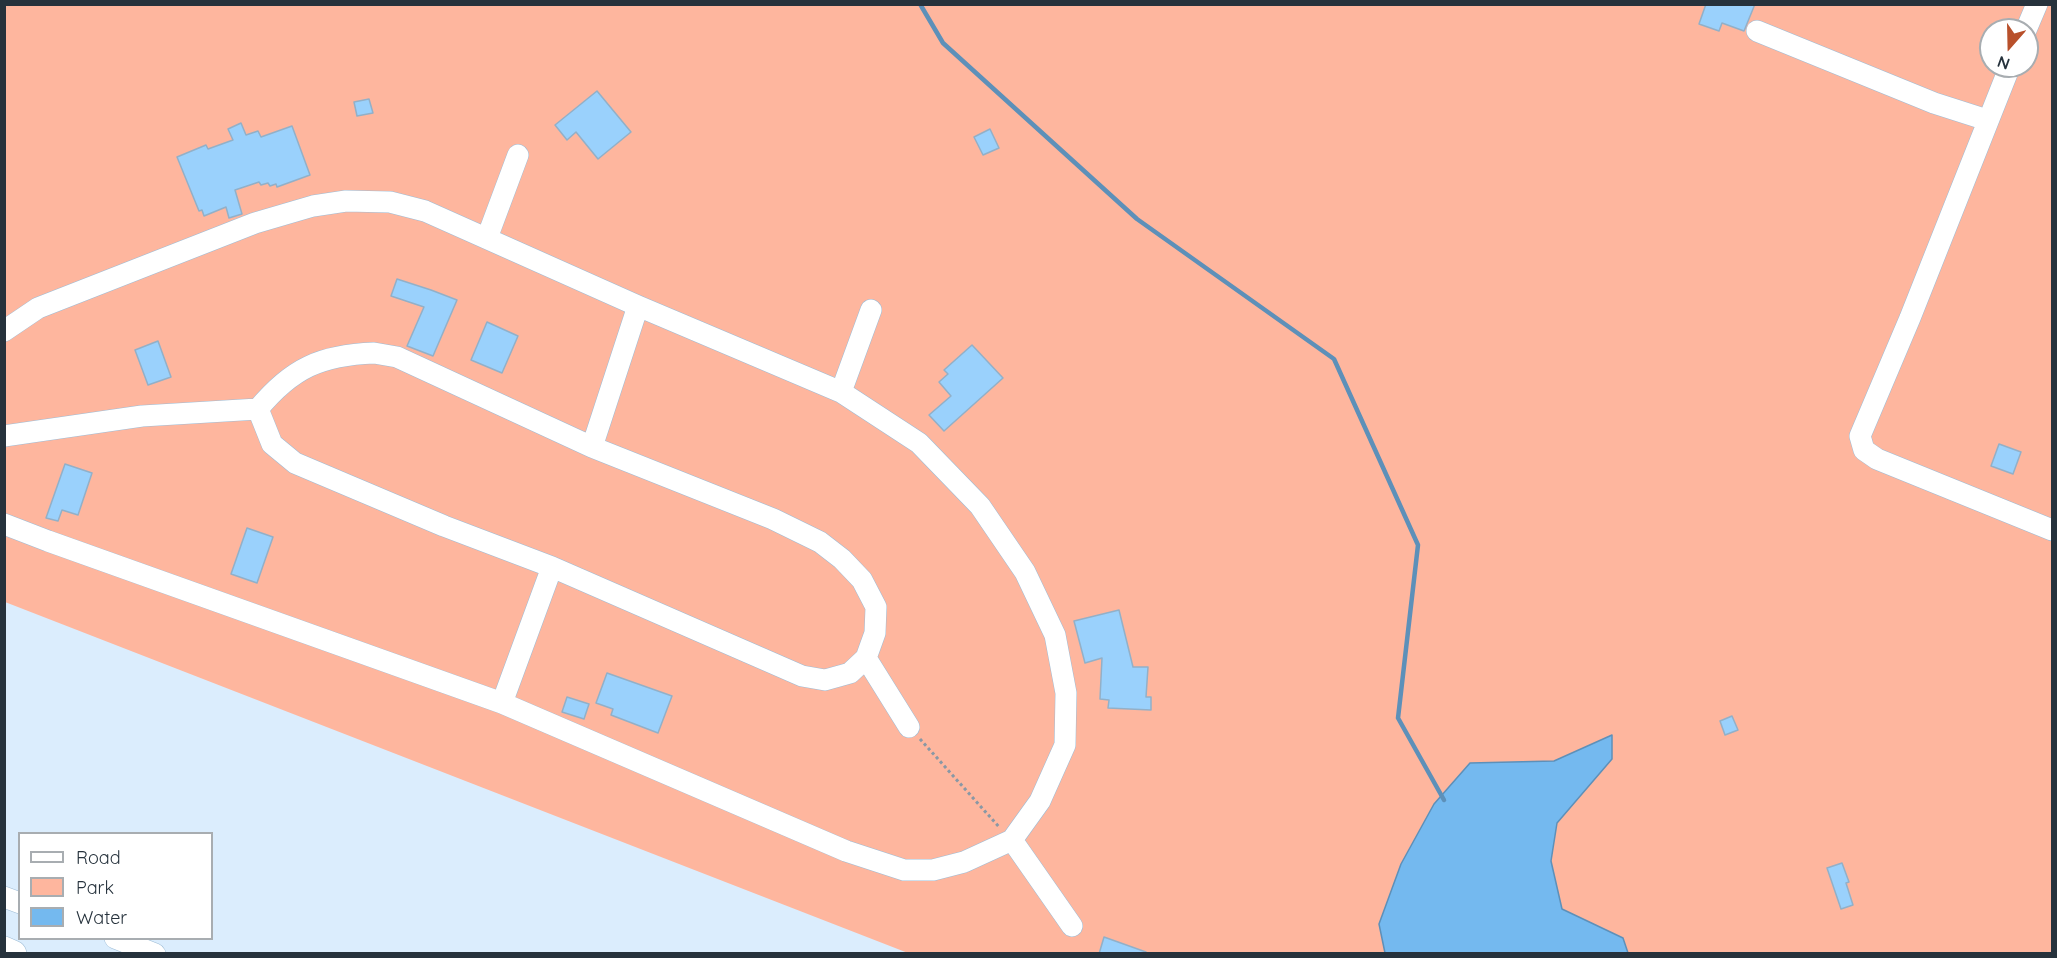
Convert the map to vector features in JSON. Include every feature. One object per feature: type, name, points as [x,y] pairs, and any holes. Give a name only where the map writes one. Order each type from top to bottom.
[{"type":"main road","points":[[4,950],[14,954]]},
{"type":"street","points":[[2031,18],[2037,4]]},
{"type":"street","points":[[1757,31],[1934,103],[1987,120]]},
{"type":"street","points":[[2005,78],[1910,318],[1860,436],[1864,450],[1877,459],[2052,530]]},
{"type":"street","points":[[487,238],[518,155]]},
{"type":"street","points":[[4,331],[38,309],[255,223],[313,206],[345,201],[390,202],[425,211],[638,306],[841,392],[919,443],[980,506],[1025,572],[1055,635],[1066,693],[1065,745],[1040,801],[1012,840],[964,862],[933,870],[904,870],[846,852],[502,703],[4,524]]},
{"type":"street","points":[[592,447],[638,306]]},
{"type":"street","points":[[841,392],[871,310]]},
{"type":"street","points":[[4,436],[142,416],[258,409],[292,375],[322,360],[349,354],[374,353],[397,357],[592,447],[773,519],[820,542],[842,559],[862,580],[876,607],[875,633],[866,658],[850,673],[825,680],[801,676],[552,567],[444,526],[295,462],[272,444],[258,409]]},
{"type":"street","points":[[502,703],[552,567]]},
{"type":"street","points":[[866,658],[909,726]]},
{"type":"street","points":[[1012,840],[1072,926]]},
{"type":"street","points":[[118,940],[155,954]]},
{"type":"path","points":[[909,726],[1012,840]]},
{"type":"green space","points":[[4,5],[2052,5],[2052,953],[908,953],[5,602]]},
{"type":"water","points":[[1612,735],[1612,759],[1557,823],[1551,861],[1562,909],[1623,938],[1628,953],[1385,953],[1379,924],[1401,864],[1434,804],[1470,763],[1554,761]]},
{"type":"building","points":[[1706,4],[1755,4],[1744,31],[1722,23],[1719,31],[1699,24]]},
{"type":"building","points":[[597,91],[631,132],[598,159],[576,132],[567,140],[555,125]]},
{"type":"building","points":[[369,99],[373,113],[357,116],[354,102]]},
{"type":"building","points":[[241,123],[246,135],[258,131],[261,137],[292,126],[310,175],[277,187],[276,184],[261,185],[259,182],[235,190],[242,214],[229,218],[226,207],[204,216],[202,210],[199,211],[177,157],[206,145],[208,149],[233,140],[228,129]]},
{"type":"building","points":[[990,129],[999,148],[983,155],[974,137]]},
{"type":"building","points":[[397,279],[457,300],[433,356],[407,346],[424,307],[391,296]]},
{"type":"building","points":[[487,322],[518,336],[502,373],[471,360]]},
{"type":"building","points":[[158,341],[171,377],[148,385],[135,350]]},
{"type":"building","points":[[972,345],[1003,378],[944,431],[929,415],[951,396],[939,382],[948,374],[944,370]]},
{"type":"building","points":[[1999,444],[2021,452],[2013,474],[1991,466]]},
{"type":"building","points":[[65,464],[92,473],[78,515],[62,510],[58,521],[46,518]]},
{"type":"building","points":[[247,528],[273,537],[257,583],[231,574]]},
{"type":"building","points":[[1119,610],[1133,667],[1148,667],[1146,697],[1151,697],[1151,710],[1108,708],[1109,700],[1100,699],[1102,658],[1085,663],[1074,621]]},
{"type":"building","points":[[607,673],[672,696],[658,733],[611,715],[613,709],[596,703]]},
{"type":"building","points":[[567,697],[589,704],[584,719],[562,712]]},
{"type":"building","points":[[1732,716],[1738,730],[1725,735],[1720,721]]},
{"type":"building","points":[[1842,863],[1849,882],[1846,883],[1853,905],[1841,909],[1827,868]]},
{"type":"building","points":[[1104,937],[1146,952],[1146,954],[1099,954]]},
{"type":"waterway","points":[[920,4],[943,43],[1137,219],[1334,359],[1418,545],[1398,718],[1444,800]]}]
